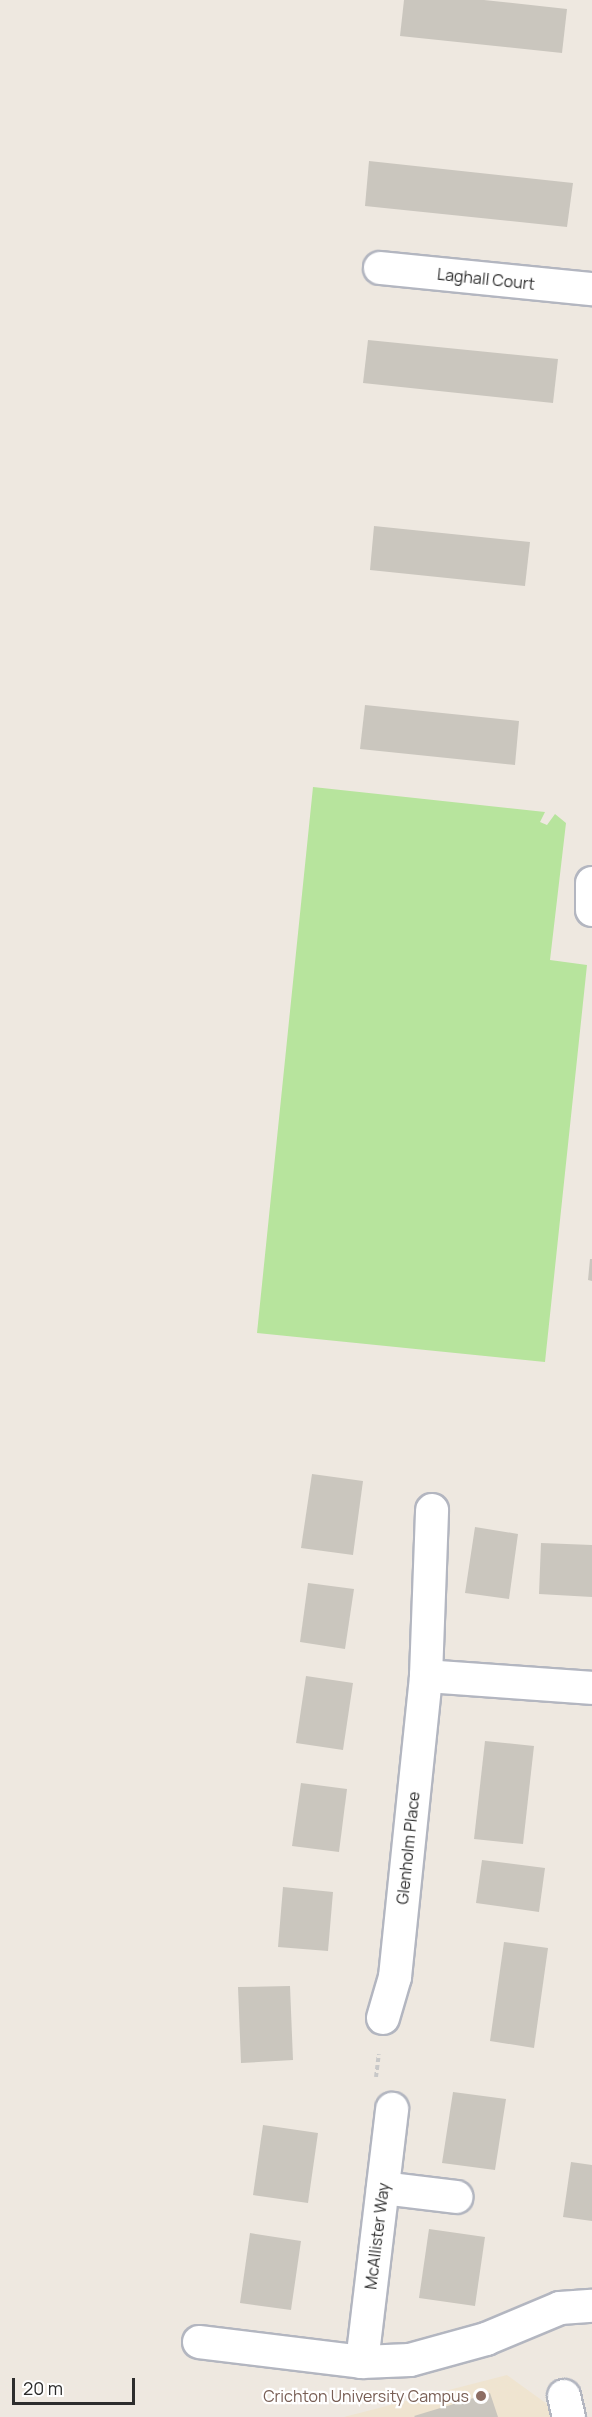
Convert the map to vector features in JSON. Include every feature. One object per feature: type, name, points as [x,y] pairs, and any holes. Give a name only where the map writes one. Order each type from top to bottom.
[{"type":"street","name":"Laghall Court","points":[[380,268],[592,289]]},
{"type":"street","name":"Glenholm Place","points":[[383,2018],[395,1977],[426,1676],[432,1510]]},
{"type":"street","points":[[426,1676],[592,1688]]},
{"type":"street","name":"McAllister Way","points":[[362,2362],[392,2109]]},
{"type":"street","points":[[383,2188],[456,2197]]},
{"type":"street","points":[[199,2342],[362,2362],[410,2360],[486,2339],[560,2308],[592,2306]]},
{"type":"path","points":[[383,2018],[374,2091],[392,2109]]},
{"type":"shaded area","name":"Crichton University Campus","points":[[507,2375],[565,2417],[344,2417]]},
{"type":"green space","points":[[313,787],[545,812],[540,822],[547,825],[555,814],[566,823],[550,960],[587,965],[545,1362],[257,1333]]},
{"type":"building","points":[[404,0],[484,0],[567,9],[562,53],[400,36]]},
{"type":"building","points":[[369,161],[573,183],[567,227],[365,206]]},
{"type":"building","points":[[368,340],[558,359],[553,403],[363,383]]},
{"type":"building","points":[[374,526],[530,542],[525,586],[370,570]]},
{"type":"building","points":[[365,705],[519,721],[515,765],[360,749]]},
{"type":"building","points":[[590,1259],[592,1259],[592,1281],[588,1280]]},
{"type":"building","points":[[312,1474],[363,1481],[353,1555],[301,1548]]},
{"type":"building","points":[[475,1527],[518,1534],[509,1599],[465,1593]]},
{"type":"building","points":[[541,1543],[592,1545],[592,1597],[539,1594]]},
{"type":"building","points":[[308,1583],[354,1589],[345,1649],[300,1642]]},
{"type":"building","points":[[306,1676],[353,1683],[343,1750],[296,1743]]},
{"type":"building","points":[[485,1741],[534,1746],[523,1844],[474,1839]]},
{"type":"building","points":[[301,1783],[347,1789],[339,1852],[292,1846]]},
{"type":"building","points":[[482,1860],[545,1868],[539,1912],[476,1903]]},
{"type":"building","points":[[283,1887],[333,1892],[328,1951],[278,1947]]},
{"type":"building","points":[[504,1942],[548,1948],[534,2048],[490,2041]]},
{"type":"building","points":[[290,1986],[293,2060],[241,2063],[238,1987]]},
{"type":"building","points":[[453,2092],[506,2099],[495,2170],[442,2163]]},
{"type":"building","points":[[263,2125],[318,2133],[308,2203],[253,2195]]},
{"type":"building","points":[[571,2162],[592,2165],[592,2221],[563,2217]]},
{"type":"building","points":[[429,2229],[485,2237],[475,2306],[419,2298]]},
{"type":"building","points":[[250,2233],[301,2241],[291,2310],[240,2303]]},
{"type":"building","points":[[490,2393],[498,2417],[414,2416]]},
{"type":"place","name":"Crichton University Campus","points":[[481,2396]]}]
